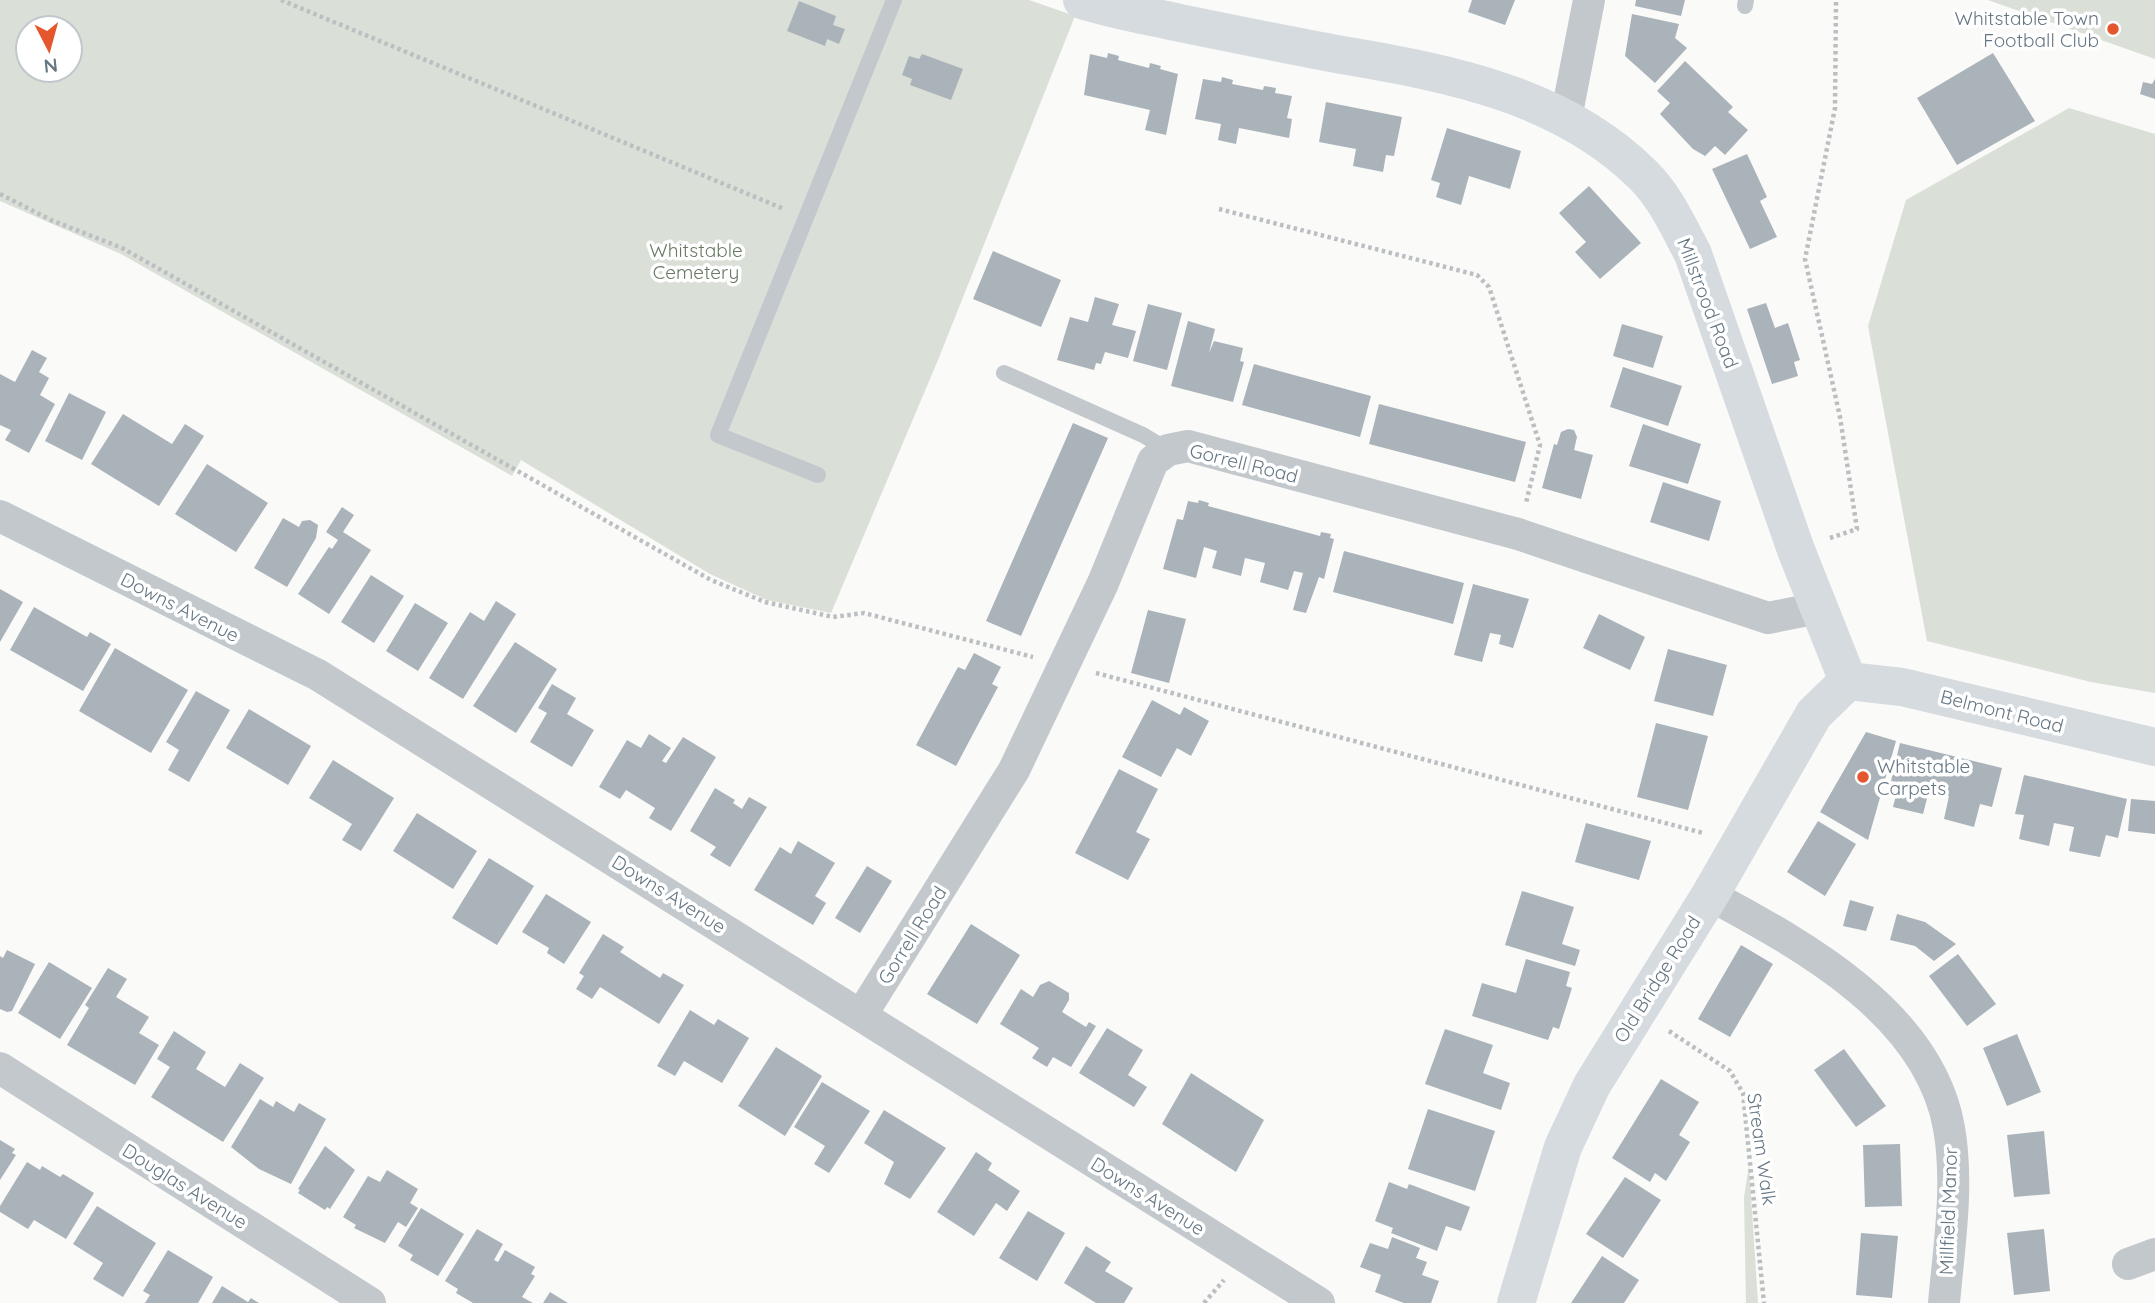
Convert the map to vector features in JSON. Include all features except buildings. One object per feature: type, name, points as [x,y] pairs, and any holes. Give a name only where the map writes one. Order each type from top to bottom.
[{"type":"street","name":"Millstrood Road","points":[[1082,0],[1258,40],[1441,72],[1518,97],[1566,118],[1605,141],[1644,175],[1670,210],[1693,254],[1796,550],[1848,681]]},
{"type":"street","points":[[1566,118],[1589,0]]},
{"type":"street","name":"Gorrell Road","points":[[862,1014],[1014,770],[1103,583],[1153,461],[1168,450],[1188,446],[1518,534],[1768,618],[1818,608]]},
{"type":"street","name":"Downs Avenue","points":[[0,516],[318,676],[1320,1303]]},
{"type":"street","name":"Belmont Road","points":[[1848,681],[1902,687],[2155,747]]},
{"type":"street","name":"Old Bridge Road","points":[[1516,1303],[1563,1147],[1592,1085],[1636,1010],[1710,895],[1814,714],[1848,681]]},
{"type":"street","name":"Millfield Manor","points":[[1710,895],[1809,951],[1843,976],[1889,1018],[1926,1069],[1943,1107],[1951,1142],[1952,1216],[1944,1303]]},
{"type":"street","name":"Douglas Avenue","points":[[0,1068],[370,1303]]},
{"type":"lane","points":[[818,475],[718,435],[894,0]]},
{"type":"lane","points":[[1004,373],[1143,435],[1168,450]]},
{"type":"path","points":[[281,0],[804,218]]},
{"type":"path","points":[[1796,550],[1857,529],[1840,417],[1805,259],[1835,108],[1836,0]]},
{"type":"path","points":[[0,194],[51,220],[121,248],[711,580],[765,602],[833,617],[864,613],[1741,842]]},
{"type":"path","points":[[1219,209],[1477,275],[1489,287],[1540,445],[1518,534]]},
{"type":"path","name":"Stream Walk","points":[[1636,1010],[1730,1071],[1743,1093],[1764,1303]]},
{"type":"green space","name":"Whitstable Cemetery","points":[[0,0],[1029,0],[1075,16],[938,360],[831,613],[767,600],[710,574],[521,460],[512,476],[121,254],[0,201]]},
{"type":"green space","name":"Whitstable Town Football Club","points":[[1988,0],[2155,0],[2155,59]]},
{"type":"green space","points":[[2069,108],[2155,134],[2155,693],[2091,682],[1927,641],[1868,326],[1906,200]]},
{"type":"green space","points":[[1749,1165],[1758,1303],[1746,1303],[1744,1197]]},
{"type":"place","name":"Whitstable Town Football Club","points":[[2113,29]]},
{"type":"place","name":"Whitstable Carpets","points":[[1863,777]]}]
